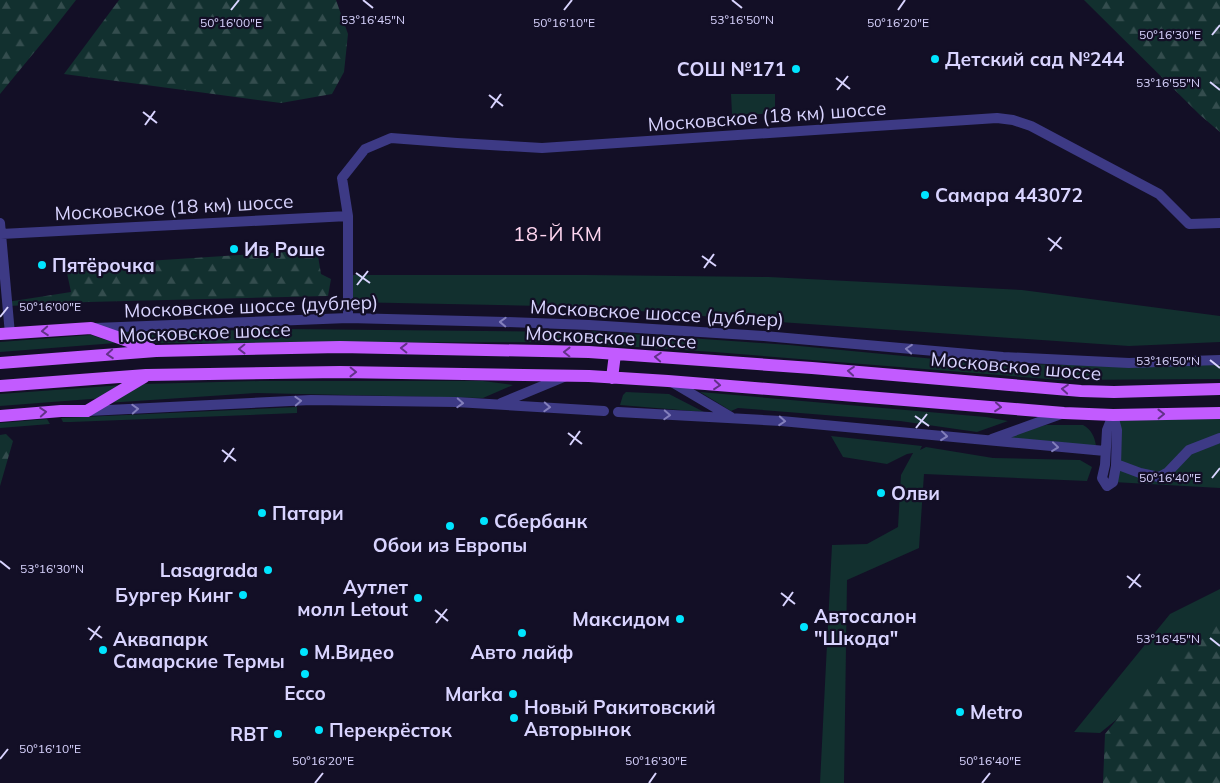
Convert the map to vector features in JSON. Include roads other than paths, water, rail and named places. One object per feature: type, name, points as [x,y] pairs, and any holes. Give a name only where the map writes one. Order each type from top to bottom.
[{"type":"main road","points":[[5,334],[91,328],[156,351]]},
{"type":"main road","name":"Московское шоссе","points":[[0,363],[156,351],[340,347],[579,352],[812,368],[1082,391],[1220,389]]},
{"type":"main road","points":[[612,378],[615,354]]},
{"type":"main road","points":[[0,386],[146,375],[340,372],[568,375],[1113,415],[1220,413]]},
{"type":"main road","points":[[0,416],[87,411],[146,375]]},
{"type":"main road","points":[[1113,415],[1114,392]]},
{"type":"street","name":"Московское (18 км) шоссе","points":[[348,318],[348,216],[342,178],[365,149],[392,138],[542,148],[997,118],[1013,120],[1031,126],[1159,194],[1189,224],[1220,223]]},
{"type":"street","name":"Московское (18 км) шоссе","points":[[0,228],[348,216]]},
{"type":"street","points":[[0,228],[5,334]]},
{"type":"street","name":"Московское шоссе (дублер)","points":[[91,328],[348,318],[506,322],[609,326],[764,336],[1003,357],[1129,364],[1220,360]]},
{"type":"street","points":[[498,404],[568,375]]},
{"type":"street","points":[[668,381],[734,419]]},
{"type":"street","points":[[87,411],[311,400],[456,402],[604,411]]},
{"type":"street","points":[[618,412],[831,425],[1105,451]]},
{"type":"street","points":[[989,441],[1064,412]]},
{"type":"street","points":[[1113,415],[1117,430],[1116,464],[1113,482],[1107,486],[1102,478],[1108,430],[1113,415]]},
{"type":"street","points":[[1116,464],[1159,478],[1168,472],[1189,450],[1220,438]]},
{"type":"place","name":"Детский сад №244","points":[[935,59]]},
{"type":"place","name":"СОШ №171","points":[[796,69]]},
{"type":"place","name":"Самара 443072","points":[[925,195]]},
{"type":"place","name":"Ив Роше","points":[[234,249]]},
{"type":"place","name":"Пятёрочка","points":[[42,265]]},
{"type":"place","name":"Олви","points":[[881,493]]},
{"type":"place","name":"Патари","points":[[262,513]]},
{"type":"place","name":"Сбербанк","points":[[484,521]]},
{"type":"place","name":"Обои из Европы","points":[[450,526]]},
{"type":"place","name":"Lasagrada","points":[[268,570]]},
{"type":"place","name":"Бургер Кинг","points":[[243,595]]},
{"type":"place","name":"Аутлет молл Letout","points":[[418,598]]},
{"type":"place","name":"Максидом","points":[[680,619]]},
{"type":"place","name":"Автосалон \"Шкода\"","points":[[804,627]]},
{"type":"place","name":"Авто лайф","points":[[522,633]]},
{"type":"place","name":"Аквапарк Самарские Термы","points":[[103,650]]},
{"type":"place","name":"М.Видео","points":[[304,652]]},
{"type":"place","name":"Ecco","points":[[305,674]]},
{"type":"place","name":"Marka","points":[[513,694]]},
{"type":"place","name":"Metro","points":[[960,712]]},
{"type":"place","name":"Новый Ракитовский Авторынок","points":[[514,718]]},
{"type":"place","name":"Перекрёсток","points":[[319,730]]},
{"type":"place","name":"RBT","points":[[278,734]]},
{"type":"district","name":"18-Й КМ","points":[[558,233]]}]
